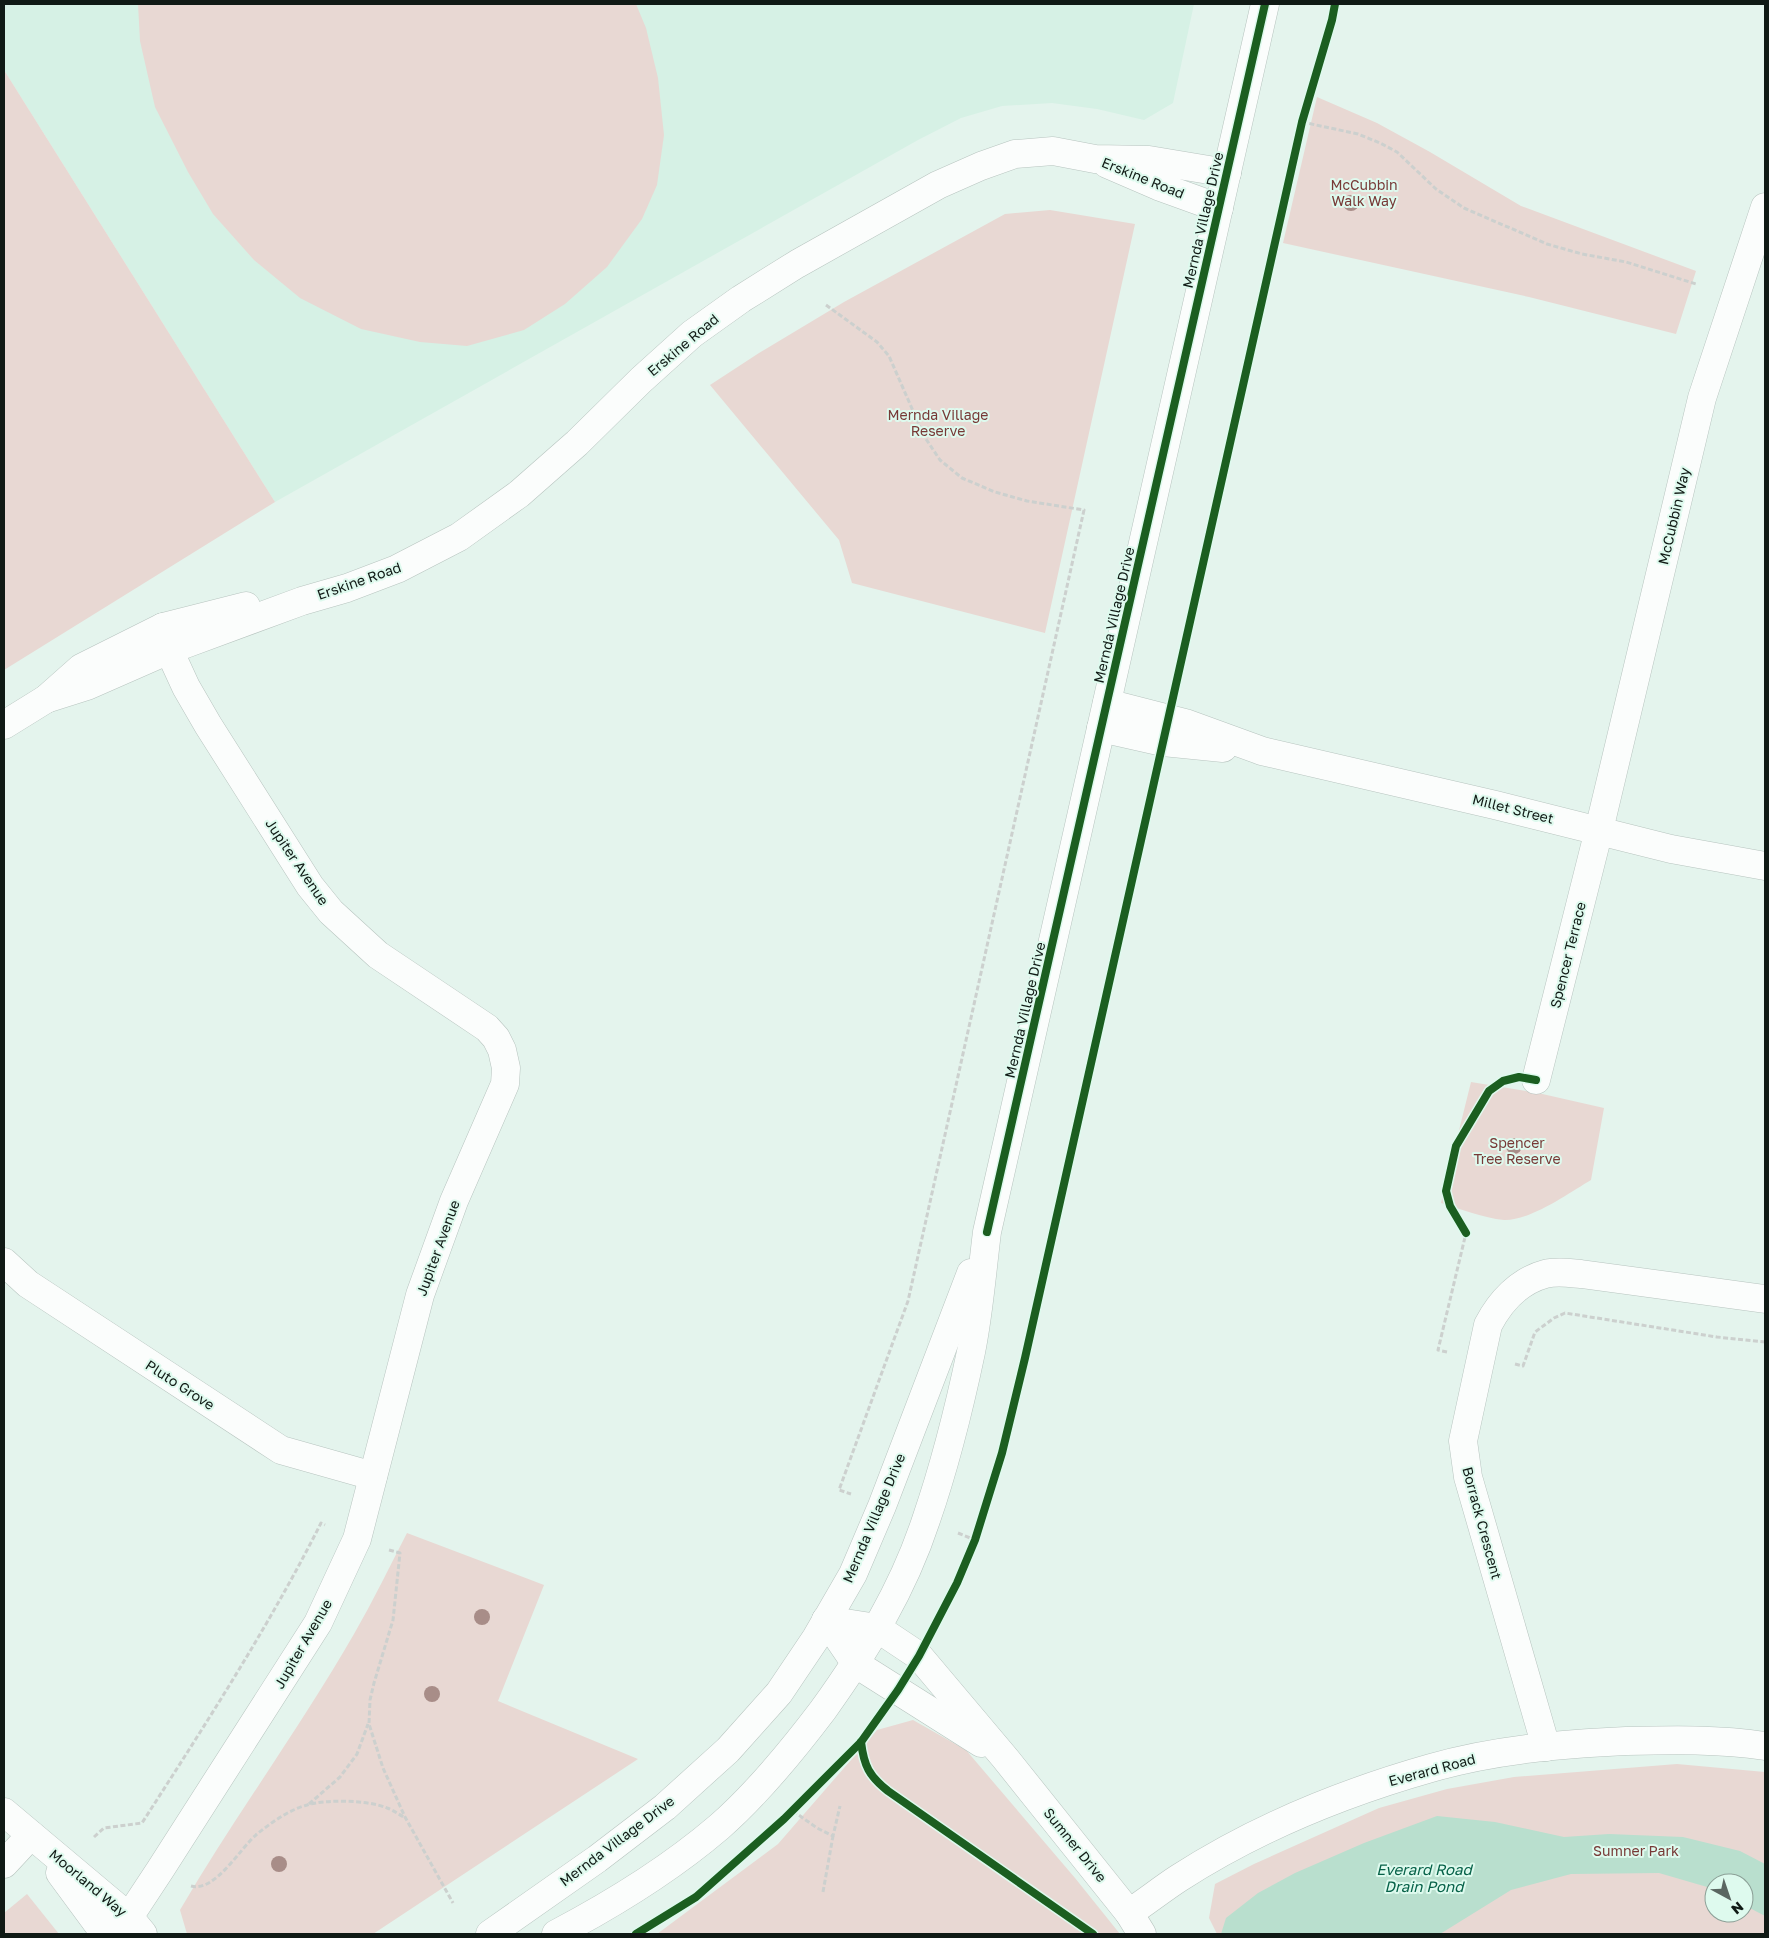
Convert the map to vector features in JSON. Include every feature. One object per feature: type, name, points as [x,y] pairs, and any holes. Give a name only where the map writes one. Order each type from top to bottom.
[{"type":"street","name":"Mernda Village Drive","points":[[556,1934],[660,1872],[720,1826],[772,1774],[807,1731],[856,1664],[891,1605],[926,1522],[954,1429],[971,1350],[988,1232],[1266,4]]},
{"type":"street","name":"Erskine Road","points":[[4,725],[46,699],[81,668],[166,638],[243,606],[302,601],[347,588],[398,570],[459,537],[519,494],[577,443],[641,380],[692,334],[741,299],[797,264],[938,185],[981,166],[1015,154],[1053,151],[1094,159],[1149,160],[1227,173]]},
{"type":"street","name":"Erskine Road","points":[[1094,159],[1158,186],[1219,208]]},
{"type":"street","name":"McCubbin Way","points":[[1598,830],[1702,398],[1765,207]]},
{"type":"street","name":"Jupiter Avenue","points":[[129,1929],[160,1870],[318,1623],[357,1539],[420,1295],[454,1201],[505,1084],[506,1068],[502,1050],[496,1038],[487,1028],[378,955],[331,912],[310,886],[186,687],[166,638]]},
{"type":"street","name":"Millet Street","points":[[1104,716],[1163,742],[1262,751],[1486,802],[1671,849],[1765,866]]},
{"type":"street","name":"Spencer Terrace","points":[[1536,1080],[1598,830]]},
{"type":"street","name":"Mernda Village Drive","points":[[490,1934],[597,1859],[666,1807],[728,1750],[778,1692],[816,1638],[853,1574],[882,1506],[988,1232]]},
{"type":"street","name":"Pluto Grove","points":[[4,1262],[28,1284],[281,1450],[374,1476]]},
{"type":"street","name":"Borrack Crescent","points":[[1546,1747],[1468,1476],[1463,1441],[1488,1325],[1497,1308],[1512,1293],[1531,1280],[1546,1274],[1581,1274],[1765,1299]]},
{"type":"street","points":[[826,1620],[877,1628]]},
{"type":"street","points":[[826,1620],[856,1664]]},
{"type":"street","name":"Sumner Drive","points":[[877,1628],[919,1656],[1005,1758],[1136,1924]]},
{"type":"street","name":"Sumner Drive","points":[[856,1664],[1005,1758]]},
{"type":"street","name":"Everard Road","points":[[1136,1924],[1178,1878],[1232,1848],[1296,1816],[1341,1798],[1432,1767],[1546,1747],[1599,1742],[1734,1741],[1765,1746]]},
{"type":"street","name":"Moorland Way","points":[[4,1812],[31,1835],[129,1929]]},
{"type":"street","points":[[4,1864],[31,1835]]},
{"type":"street","name":"Moorland Way","points":[[31,1835],[105,1934]]},
{"type":"path","points":[[1300,132],[1305,112]]},
{"type":"path","points":[[1302,122],[1358,134],[1380,143],[1397,152],[1436,189],[1464,208],[1547,244],[1582,254],[1626,262],[1696,284]]},
{"type":"path","points":[[826,305],[877,342],[889,356],[924,436],[940,460],[962,478],[995,492],[1027,501],[1084,510],[908,1301],[839,1490],[882,1506]]},
{"type":"path","points":[[1466,1233],[1438,1350],[1522,1366],[1535,1332],[1554,1318],[1565,1313],[1717,1337],[1765,1342]]},
{"type":"path","points":[[926,1522],[975,1540]]},
{"type":"path","points":[[971,1548],[978,1531]]},
{"type":"path","points":[[160,1870],[194,1887],[206,1885],[218,1876],[256,1835],[280,1817],[308,1804],[340,1777],[357,1754],[369,1724]]},
{"type":"path","points":[[308,1804],[358,1802],[386,1807],[404,1817]]},
{"type":"path","points":[[799,1804],[790,1813],[833,1836]]},
{"type":"path","points":[[823,1892],[840,1806]]},
{"type":"shaded area","points":[[4,4],[1194,4],[1173,103],[1144,120],[1097,109],[1052,103],[1002,106],[961,118],[918,140],[275,502],[4,70]]},
{"type":"green space","points":[[138,4],[636,4],[646,28],[658,78],[664,135],[657,185],[642,219],[607,267],[565,304],[524,330],[467,346],[420,342],[361,329],[300,298],[254,260],[213,214],[188,172],[155,107],[140,41]]},
{"type":"green space","points":[[4,70],[275,502],[4,670]]},
{"type":"green space","name":"McCubbin Walk Way","points":[[1317,97],[1377,123],[1521,206],[1696,271],[1676,334],[1529,297],[1283,243]]},
{"type":"green space","name":"Mernda Village Reserve","points":[[1050,210],[1135,224],[1045,633],[852,583],[839,540],[710,385],[844,302],[1005,214]]},
{"type":"green space","name":"Spencer Tree Reserve","points":[[1471,1082],[1538,1093],[1604,1108],[1591,1180],[1549,1205],[1514,1219],[1504,1220],[1488,1217],[1441,1203]]},
{"type":"green space","points":[[407,1533],[544,1585],[498,1701],[638,1759],[373,1934],[187,1934],[180,1910],[333,1669],[368,1609]]},
{"type":"green space","points":[[913,1720],[966,1750],[1120,1934],[657,1934],[778,1844],[877,1730]]},
{"type":"green space","name":"Sumner Park","points":[[1677,1764],[1765,1772],[1765,1934],[1217,1934],[1209,1918],[1215,1884],[1254,1864],[1379,1808],[1447,1789],[1514,1777]]},
{"type":"green space","points":[[27,1894],[59,1934],[4,1934],[4,1913]]},
{"type":"water","name":"Everard Road Drain Pond","points":[[1437,1816],[1495,1822],[1564,1837],[1609,1834],[1683,1837],[1740,1851],[1765,1864],[1765,1916],[1754,1910],[1754,1873],[1704,1873],[1704,1886],[1659,1873],[1571,1874],[1511,1890],[1440,1934],[1221,1934],[1226,1918],[1258,1893],[1295,1873],[1364,1843]]},
{"type":"cycle path","points":[[987,1232],[1265,4]]},
{"type":"cycle path","points":[[636,1934],[696,1897],[784,1819],[861,1742],[898,1690],[919,1656],[957,1583],[975,1540],[1002,1453],[1025,1358],[1302,122],[1335,4]]},
{"type":"cycle path","points":[[1466,1233],[1450,1206],[1446,1191],[1456,1146],[1489,1091],[1503,1081],[1519,1077],[1536,1080]]},
{"type":"cycle path","points":[[861,1742],[864,1758],[869,1770],[876,1780],[888,1791],[1093,1934]]}]
